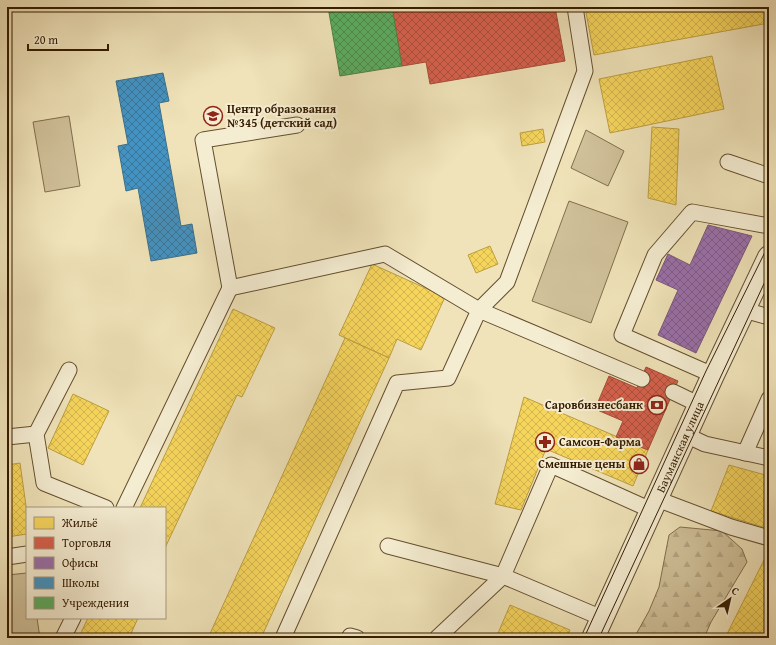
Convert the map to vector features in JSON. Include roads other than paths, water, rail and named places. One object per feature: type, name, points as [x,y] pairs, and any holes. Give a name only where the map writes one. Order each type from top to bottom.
[{"type":"street","name":"Бауманская улица","points":[[593,638],[769,257]]},
{"type":"lane","points":[[283,638],[397,383],[448,378],[479,310],[507,282],[584,71],[575,7]]},
{"type":"lane","points":[[124,507],[230,288],[203,140],[297,125]]},
{"type":"lane","points":[[728,162],[769,176]]},
{"type":"lane","points":[[714,375],[622,335],[655,255],[692,212],[769,226]]},
{"type":"lane","points":[[230,288],[386,254],[479,310],[642,378]]},
{"type":"lane","points":[[744,310],[769,317]]},
{"type":"lane","points":[[69,370],[36,434],[44,483],[104,507]]},
{"type":"lane","points":[[673,392],[700,405]]},
{"type":"lane","points":[[745,453],[769,399]]},
{"type":"lane","points":[[7,437],[36,434]]},
{"type":"lane","points":[[686,435],[705,444],[769,458]]},
{"type":"lane","points":[[437,638],[503,576],[551,465],[654,504],[769,538]]},
{"type":"lane","points":[[388,546],[503,576],[602,618]]},
{"type":"lane","points":[[7,557],[26,554]]},
{"type":"lane","points":[[63,638],[72,619]]},
{"type":"lane","points":[[350,638],[350,636],[357,638]]},
{"type":"tram line","points":[[584,638],[706,371],[769,244]]},
{"type":"tram line","points":[[599,638],[769,273]]},
{"type":"place","name":"Центр образования №345 (детский сад)","points":[[213,116]]},
{"type":"place","name":"Саровбизнесбанк","points":[[657,405]]},
{"type":"place","name":"Самсон-Фарма","points":[[545,442]]},
{"type":"place","name":"Смешные цены","points":[[639,464]]}]
